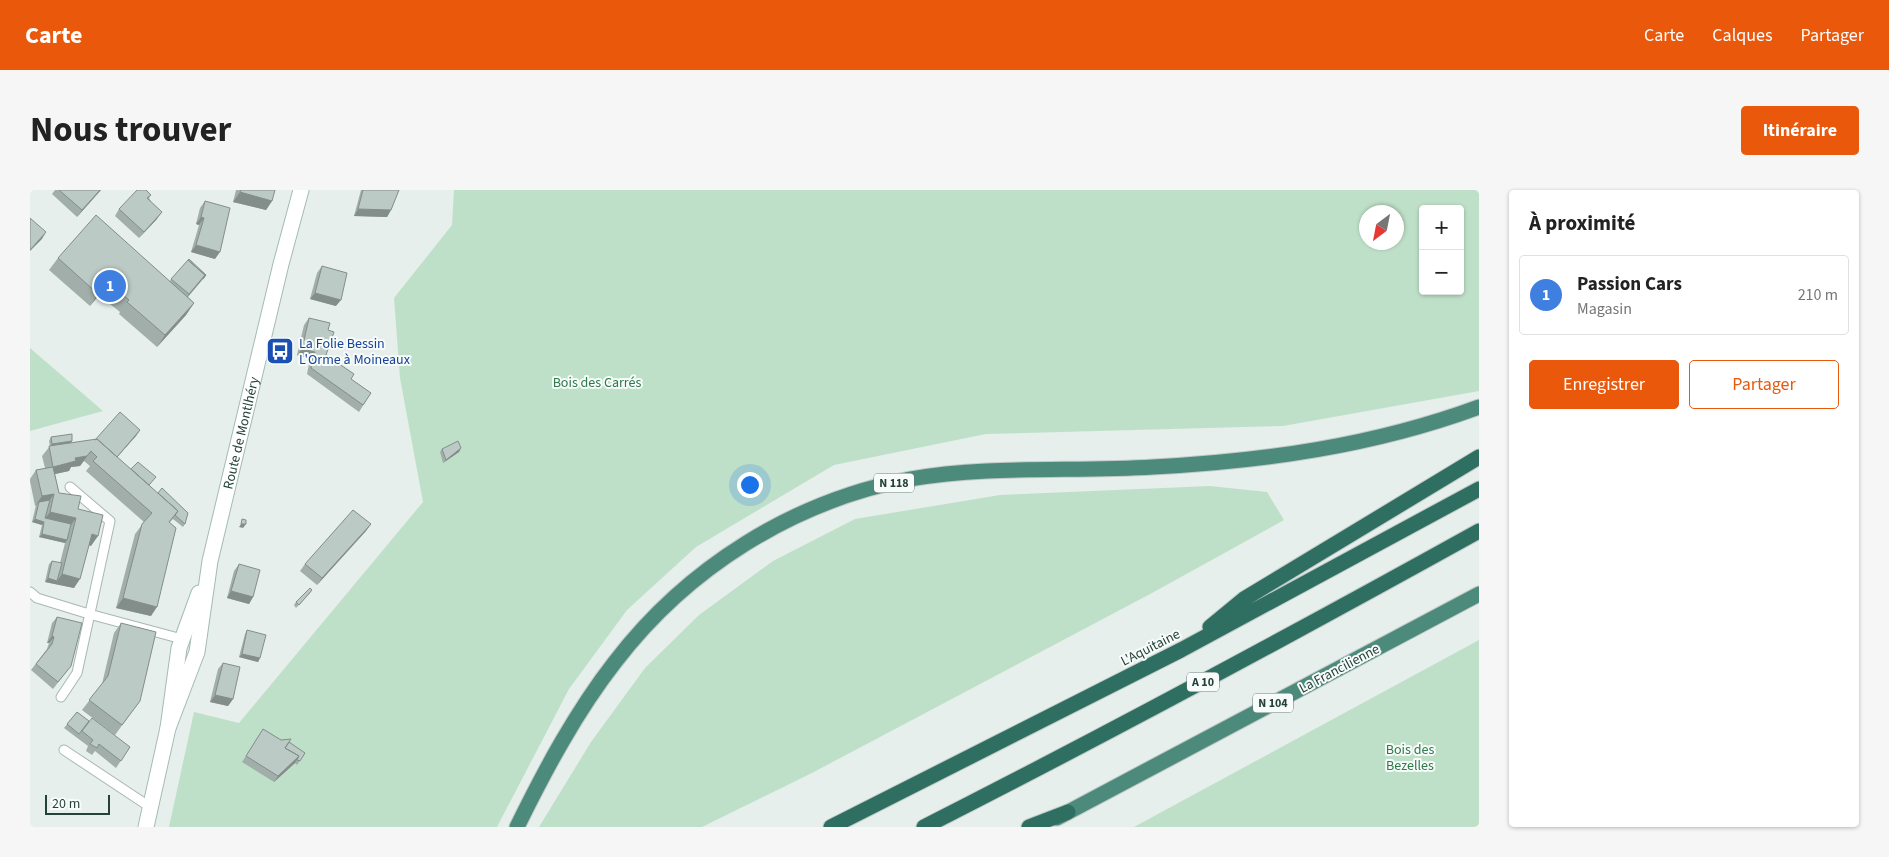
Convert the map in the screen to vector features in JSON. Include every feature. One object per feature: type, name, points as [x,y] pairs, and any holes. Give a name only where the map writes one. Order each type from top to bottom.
[{"type":"highway","name":"N 118","points":[[517,827],[540,782],[591,695],[636,636],[660,610],[701,573],[730,553],[798,514],[863,490],[911,479],[977,471],[1152,467],[1287,456],[1376,438],[1479,407]]},
{"type":"highway","points":[[1182,650],[1244,599],[1479,457]]},
{"type":"highway","name":"L'Aquitaine","points":[[831,827],[1182,650],[1479,489]]},
{"type":"highway","name":"A 10","points":[[924,827],[1243,661],[1479,531]]},
{"type":"highway","name":"La Francilienne","points":[[1041,827],[1479,594]]},
{"type":"highway","points":[[1029,827],[1068,812]]},
{"type":"main road","name":"Route de Montlhéry","points":[[168,728],[197,652],[210,561],[282,264],[302,190]]},
{"type":"main road","name":"Route de Montlhéry","points":[[146,827],[168,728],[179,648],[210,561]]},
{"type":"lane","points":[[61,697],[77,672],[88,614],[110,521],[70,486]]},
{"type":"lane","points":[[30,592],[36,598],[182,639]]},
{"type":"lane","points":[[64,750],[150,807]]},
{"type":"green space","name":"Bois des Carrés","points":[[454,190],[1479,190],[1479,391],[1283,426],[986,434],[834,465],[696,547],[627,610],[569,689],[497,827],[169,827],[194,712],[239,723],[423,502],[400,378],[394,298],[452,225]]},
{"type":"green space","points":[[30,348],[103,411],[30,431]]},
{"type":"green space","points":[[1210,486],[1267,492],[1284,520],[1152,593],[810,774],[702,827],[539,827],[591,742],[645,668],[699,615],[773,561],[855,519],[1000,495]]},
{"type":"green space","name":"Bois des Bezelles","points":[[1479,640],[1479,827],[1134,827]]},
{"type":"building","points":[[59,190],[100,190],[82,210]]},
{"type":"building","points":[[137,190],[146,190],[151,195],[147,198],[162,212],[144,232],[119,209]]},
{"type":"building","points":[[241,190],[275,190],[272,201],[240,192]]},
{"type":"building","points":[[363,190],[399,190],[391,210],[358,209]]},
{"type":"building","points":[[205,201],[230,208],[220,252],[196,245],[204,218],[201,217]]},
{"type":"building","points":[[96,215],[194,303],[165,335],[127,302],[129,300],[108,283],[98,294],[58,258]]},
{"type":"building","points":[[30,218],[46,232],[30,250]]},
{"type":"building","points":[[189,259],[206,275],[203,279],[205,275]]},
{"type":"building","points":[[188,260],[205,275],[189,294],[171,279]]},
{"type":"building","points":[[322,266],[347,273],[341,300],[315,293]]},
{"type":"building","points":[[309,318],[330,323],[328,330],[334,332],[326,355],[354,374],[351,379],[371,393],[363,405],[311,368],[315,352],[302,349]]},
{"type":"building","points":[[120,412],[140,430],[117,457],[97,439],[95,440]]},
{"type":"building","points":[[72,434],[72,441],[52,444],[51,437]]},
{"type":"building","points":[[97,439],[178,511],[169,522],[176,528],[157,607],[123,598],[142,524],[152,513],[93,461],[97,457],[91,451],[87,456],[75,458],[76,461],[53,467],[49,446]]},
{"type":"building","points":[[458,441],[461,448],[446,460],[442,449]]},
{"type":"building","points":[[138,462],[156,477],[149,485],[131,469]]},
{"type":"building","points":[[53,467],[59,493],[81,496],[78,509],[103,515],[98,536],[92,534],[80,579],[62,574],[76,518],[50,512],[54,494],[42,496],[36,470]]},
{"type":"building","points":[[162,488],[188,513],[185,524],[175,515],[178,511],[158,493]]},
{"type":"building","points":[[50,500],[45,518],[71,524],[67,540],[42,534],[44,522],[35,519],[39,502]]},
{"type":"building","points":[[353,510],[371,524],[322,578],[305,564]]},
{"type":"building","points":[[242,519],[246,520],[246,524],[241,524]]},
{"type":"building","points":[[52,561],[62,563],[57,581],[48,578]]},
{"type":"building","points":[[239,564],[260,570],[253,597],[231,591]]},
{"type":"building","points":[[310,588],[312,590],[299,605],[296,602]]},
{"type":"building","points":[[57,617],[82,623],[71,666],[58,682],[36,664],[52,644]]},
{"type":"building","points":[[121,623],[156,632],[140,701],[122,725],[89,700],[108,676]]},
{"type":"building","points":[[247,630],[266,635],[260,658],[242,654]]},
{"type":"building","points":[[223,663],[240,667],[233,699],[215,695]]},
{"type":"building","points":[[77,712],[89,721],[79,734],[67,724]]},
{"type":"building","points":[[92,718],[130,747],[121,761],[99,744],[97,748],[90,744],[93,740],[82,731]]},
{"type":"building","points":[[263,729],[281,740],[291,739],[285,748],[299,756],[278,776],[246,756]]},
{"type":"building","points":[[289,742],[305,753],[300,761],[297,760],[299,756],[285,748]]},
{"type":"place","name":"Passion Cars","points":[[110,286]]},
{"type":"place","name":"La Folie Bessin L'Orme à Moineaux","points":[[280,351]]}]
